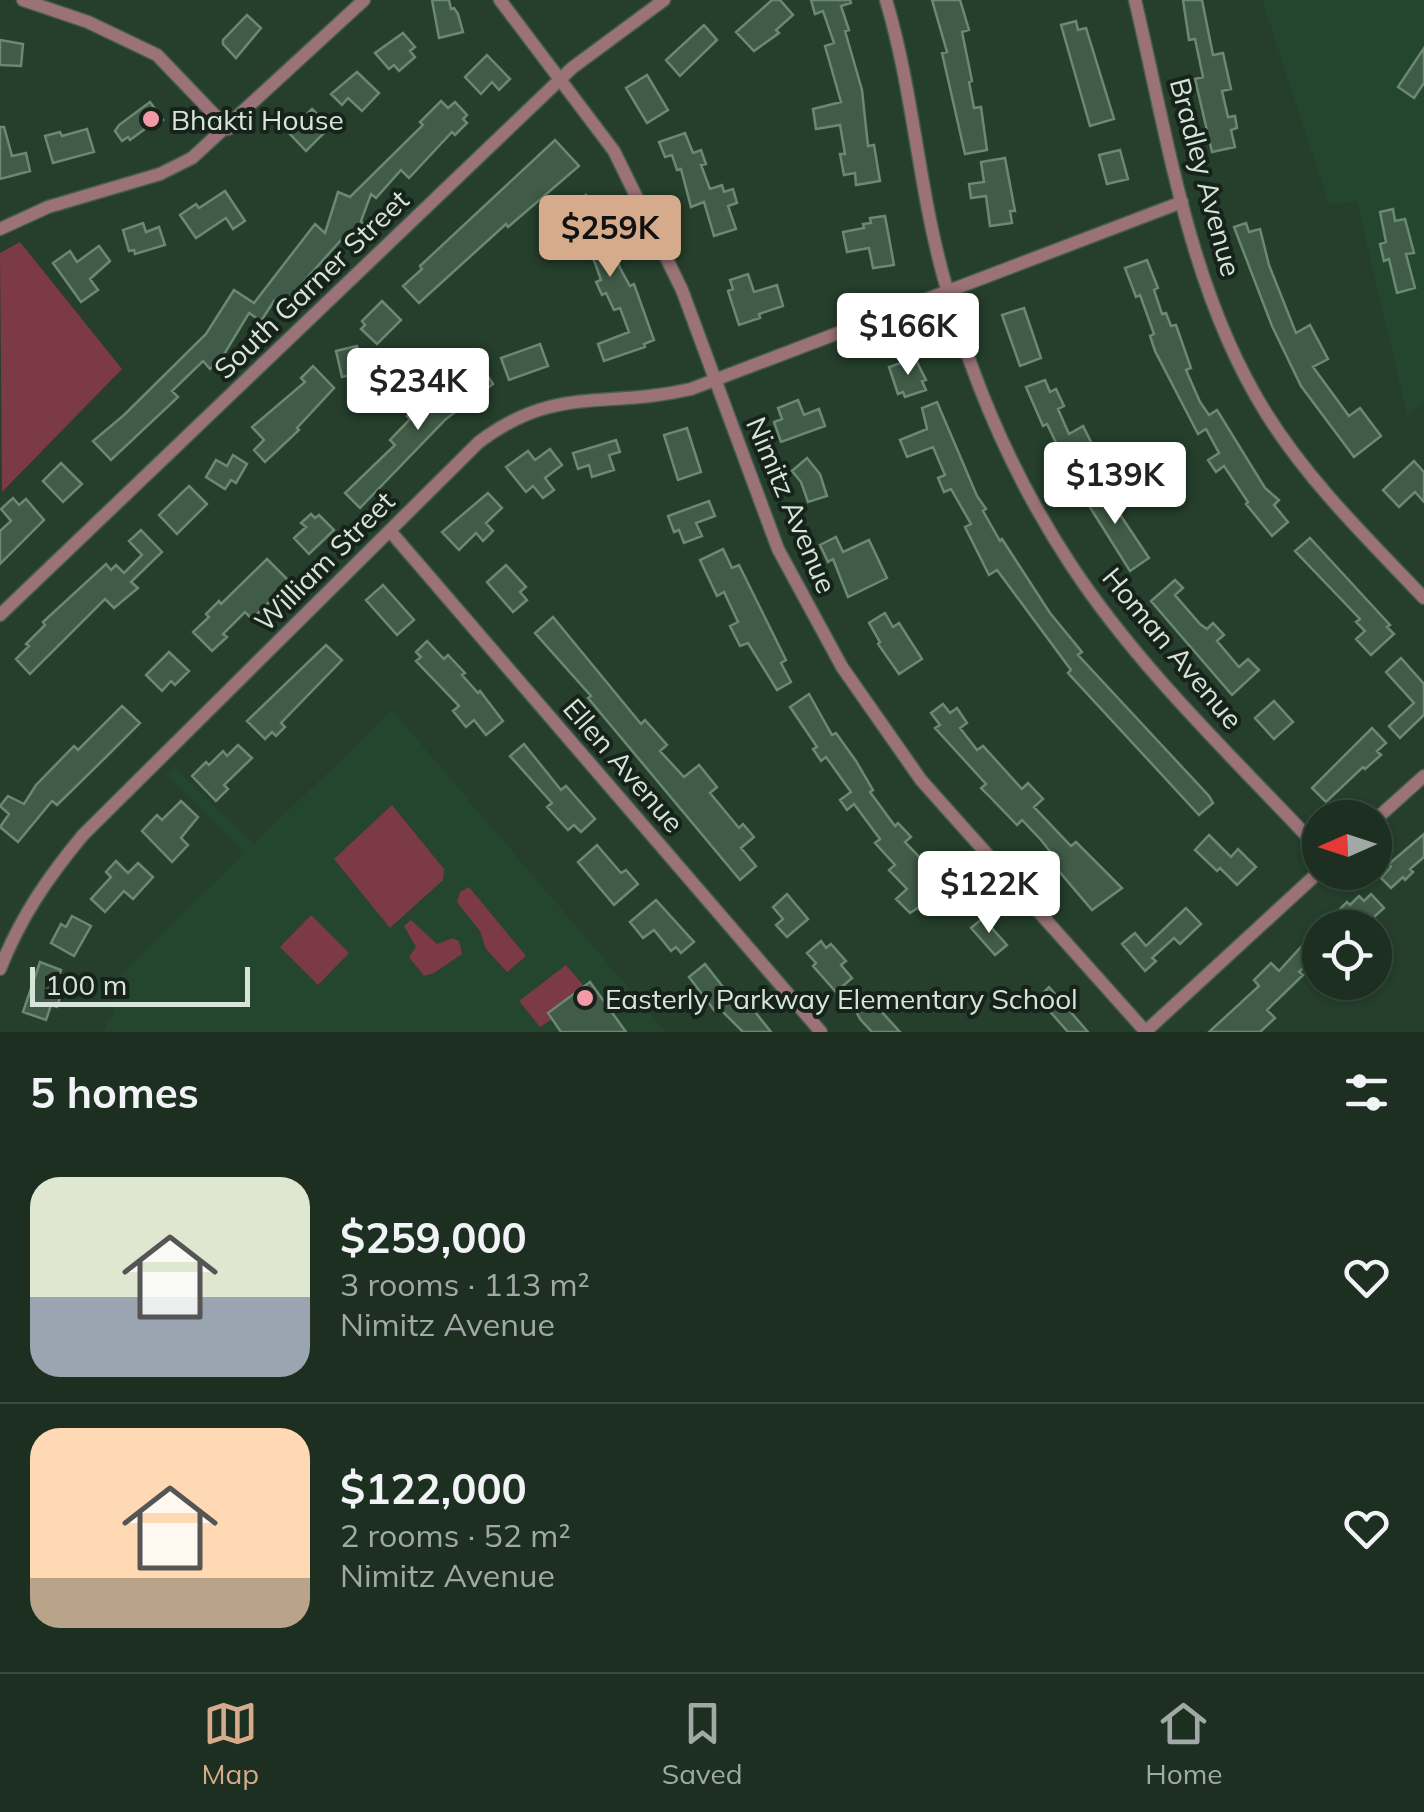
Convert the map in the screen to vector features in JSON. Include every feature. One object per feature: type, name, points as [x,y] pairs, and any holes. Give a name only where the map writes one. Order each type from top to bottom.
[{"type":"street","points":[[23,0],[88,22],[156,55],[228,129]]},
{"type":"street","points":[[0,228],[64,201],[174,168],[192,158],[364,0]]},
{"type":"street","name":"Nimitz Avenue","points":[[500,0],[614,150],[682,290],[778,549],[811,616],[870,710],[958,823],[1146,1032]]},
{"type":"street","name":"South Garner Street","points":[[0,614],[572,68],[664,0]]},
{"type":"street","name":"Homan Avenue","points":[[886,0],[948,292],[975,374],[1027,492],[1108,617],[1302,831]]},
{"type":"street","name":"Bradley Avenue","points":[[1135,0],[1182,202],[1213,300],[1240,365],[1265,412],[1306,470],[1424,598]]},
{"type":"street","name":"William Street","points":[[0,968],[47,878],[82,835],[479,442],[516,417],[551,404],[577,400],[663,396],[714,380],[1182,202]]},
{"type":"street","name":"Ellen Avenue","points":[[390,531],[820,1032]]},
{"type":"street","points":[[1392,805],[1424,776]]},
{"type":"street","points":[[1146,1032],[1302,888]]},
{"type":"shaded area","points":[[1262,0],[1424,0],[1424,403],[1407,414],[1357,202],[1329,205]]},
{"type":"shaded area","points":[[20,242],[122,369],[2,492],[0,253]]},
{"type":"shaded area","points":[[392,710],[666,1032],[103,1032],[114,1010],[108,987],[245,853],[167,775],[175,768],[254,844]]},
{"type":"shaded area","points":[[392,805],[444,869],[443,880],[390,928],[334,859]]},
{"type":"shaded area","points":[[469,887],[526,956],[507,972],[486,949],[480,931],[457,902],[460,892]]},
{"type":"shaded area","points":[[311,915],[349,953],[318,985],[280,947]]},
{"type":"shaded area","points":[[411,920],[437,944],[453,938],[459,941],[462,954],[424,976],[409,957],[416,947],[404,926]]},
{"type":"shaded area","points":[[566,965],[584,986],[547,1013],[551,1020],[540,1027],[519,1001]]},
{"type":"building","points":[[432,0],[449,0],[463,32],[439,38]]},
{"type":"building","points":[[772,0],[780,0],[793,15],[776,30],[779,33],[754,51],[736,32]]},
{"type":"building","points":[[811,0],[850,0],[851,3],[841,6],[849,30],[845,31],[862,90],[868,146],[874,145],[880,181],[856,185],[855,173],[844,175],[840,125],[816,129],[813,109],[841,102],[825,46],[834,43],[823,11],[815,14]]},
{"type":"building","points":[[932,0],[960,0],[969,30],[962,32],[972,81],[969,82],[974,108],[981,107],[987,150],[965,154],[942,53],[947,52]]},
{"type":"building","points":[[1183,0],[1202,0],[1213,55],[1223,53],[1231,89],[1222,91],[1228,117],[1235,116],[1237,128],[1231,130],[1235,147],[1212,152],[1195,79],[1203,77],[1195,39],[1189,40]]},
{"type":"building","points":[[247,15],[261,28],[236,58],[223,40]]},
{"type":"building","points":[[1076,21],[1078,30],[1086,28],[1114,119],[1090,126],[1061,25]]},
{"type":"building","points":[[704,25],[717,40],[680,76],[666,60]]},
{"type":"building","points":[[403,33],[415,47],[410,51],[415,57],[399,71],[394,65],[389,69],[375,53]]},
{"type":"building","points":[[0,40],[23,44],[21,66],[0,65]]},
{"type":"building","points":[[1424,48],[1424,83],[1414,98],[1398,87]]},
{"type":"building","points":[[487,55],[510,79],[499,90],[492,82],[481,94],[465,77]]},
{"type":"building","points":[[357,72],[379,93],[362,111],[348,98],[342,105],[331,94]]},
{"type":"building","points":[[647,75],[668,110],[647,123],[626,88]]},
{"type":"building","points":[[441,101],[448,108],[455,102],[467,115],[463,119],[467,123],[455,135],[452,132],[409,178],[401,170],[376,198],[371,194],[361,221],[365,226],[356,236],[350,230],[281,307],[274,301],[261,321],[249,313],[223,356],[210,369],[203,361],[172,391],[178,397],[111,460],[93,441],[206,334],[234,290],[254,303],[315,224],[325,233],[338,192],[350,197],[423,125],[420,122]]},
{"type":"building","points":[[150,102],[163,120],[122,141],[115,131],[119,125]]},
{"type":"building","points":[[312,109],[330,127],[306,151],[288,132]]},
{"type":"building","points":[[0,127],[4,127],[12,156],[26,153],[30,171],[0,179]]},
{"type":"building","points":[[87,129],[94,152],[53,163],[45,136]]},
{"type":"building","points":[[685,133],[693,153],[701,150],[706,164],[701,165],[710,189],[722,185],[724,192],[733,189],[737,203],[728,206],[736,229],[714,236],[704,202],[691,207],[681,169],[677,170],[672,155],[665,157],[659,142]]},
{"type":"building","points":[[555,140],[579,166],[508,227],[506,224],[419,303],[403,286]]},
{"type":"building","points":[[1120,150],[1128,179],[1107,184],[1099,155]]},
{"type":"building","points":[[1005,158],[1015,211],[1010,211],[1012,223],[990,226],[986,196],[971,198],[969,184],[984,182],[981,162]]},
{"type":"building","points":[[225,191],[245,221],[233,229],[226,218],[196,238],[180,215]]},
{"type":"building","points":[[586,195],[620,268],[630,286],[634,284],[654,340],[604,361],[598,344],[629,332],[620,308],[614,310],[606,293],[602,295],[596,282],[601,280],[585,242],[573,248],[564,229],[575,224],[566,205]]},
{"type":"building","points":[[1393,209],[1395,221],[1405,219],[1414,253],[1406,254],[1415,288],[1397,293],[1389,259],[1384,261],[1380,244],[1386,242],[1380,212]]},
{"type":"building","points":[[885,216],[894,265],[873,268],[869,248],[847,252],[843,232],[864,228],[863,224],[871,223],[870,218]]},
{"type":"building","points":[[143,223],[146,232],[159,227],[165,245],[135,254],[134,250],[129,251],[123,230]]},
{"type":"building","points":[[1246,223],[1249,232],[1260,229],[1269,265],[1296,333],[1310,325],[1328,359],[1313,367],[1349,416],[1360,408],[1381,436],[1354,457],[1301,386],[1272,326],[1234,227]]},
{"type":"building","points":[[99,246],[110,261],[90,279],[98,290],[81,302],[53,263],[70,251],[77,262]]},
{"type":"building","points":[[1147,260],[1158,288],[1154,290],[1162,314],[1166,313],[1171,326],[1176,325],[1191,368],[1186,370],[1200,402],[1209,415],[1217,410],[1265,488],[1279,500],[1274,505],[1288,522],[1272,536],[1246,504],[1224,466],[1216,472],[1208,460],[1219,453],[1206,429],[1198,434],[1155,351],[1150,336],[1154,334],[1140,295],[1136,297],[1125,268]]},
{"type":"building","points":[[748,274],[754,292],[777,285],[783,306],[739,325],[728,291],[733,289],[730,280]]},
{"type":"building","points":[[382,301],[401,320],[377,344],[361,329],[365,325],[362,321]]},
{"type":"building","points":[[1024,308],[1041,358],[1020,366],[1002,315]]},
{"type":"building","points":[[540,344],[548,366],[509,380],[501,358]]},
{"type":"building","points":[[357,346],[363,372],[342,377],[336,351]]},
{"type":"building","points":[[915,358],[926,380],[922,381],[926,390],[905,397],[903,392],[898,394],[889,367]]},
{"type":"building","points":[[313,366],[334,388],[299,430],[265,462],[254,450],[264,440],[252,427],[305,382],[301,378]]},
{"type":"building","points":[[482,368],[493,384],[446,419],[360,508],[345,493],[395,445],[390,440],[410,419],[407,416],[426,398],[430,401]]},
{"type":"building","points":[[1045,380],[1050,392],[1056,389],[1064,406],[1058,409],[1069,434],[1083,426],[1096,452],[1064,467],[1056,450],[1059,449],[1047,424],[1043,426],[1026,387]]},
{"type":"building","points":[[798,400],[804,415],[819,409],[825,426],[781,442],[774,422],[782,419],[778,408]]},
{"type":"building","points":[[937,402],[986,509],[983,511],[1000,541],[1082,652],[1078,655],[1209,796],[1213,803],[1199,815],[1068,673],[1071,670],[997,570],[989,575],[965,527],[971,524],[951,489],[944,492],[938,478],[945,475],[933,447],[907,457],[900,440],[927,429],[922,408]]},
{"type":"building","points":[[687,428],[701,472],[678,480],[664,435]]},
{"type":"building","points":[[616,440],[620,452],[609,455],[614,470],[592,477],[589,465],[578,469],[573,453]]},
{"type":"building","points":[[550,449],[562,465],[545,478],[554,490],[543,498],[533,486],[526,492],[506,467],[528,451],[535,460]]},
{"type":"building","points":[[233,455],[247,464],[236,483],[231,480],[225,489],[206,477],[216,460],[227,466]]},
{"type":"building","points":[[807,458],[820,474],[827,496],[808,502],[792,471]]},
{"type":"building","points":[[1414,461],[1424,472],[1424,502],[1415,492],[1399,507],[1383,490]]},
{"type":"building","points":[[61,463],[82,484],[63,502],[43,481]]},
{"type":"building","points":[[1099,483],[1149,558],[1130,571],[1081,493]]},
{"type":"building","points":[[189,486],[207,504],[177,534],[159,515]]},
{"type":"building","points":[[488,493],[502,508],[486,523],[493,531],[483,541],[476,533],[459,550],[442,532]]},
{"type":"building","points":[[13,498],[19,505],[26,499],[44,520],[0,564],[0,531],[11,521],[1,509]]},
{"type":"building","points":[[709,501],[715,516],[696,523],[702,536],[684,543],[668,516]]},
{"type":"building","points":[[311,514],[315,518],[319,515],[334,530],[309,554],[294,538],[306,527],[301,523]]},
{"type":"building","points":[[141,530],[162,552],[131,582],[138,588],[114,608],[105,599],[30,674],[16,659],[29,646],[26,644],[45,625],[43,622],[106,564],[111,570],[116,565],[124,573],[142,555],[129,541]]},
{"type":"building","points":[[836,537],[843,552],[869,540],[887,578],[848,597],[833,559],[828,562],[820,545]]},
{"type":"building","points":[[1310,538],[1390,625],[1387,627],[1394,634],[1371,655],[1356,639],[1365,631],[1356,622],[1360,619],[1295,551]]},
{"type":"building","points":[[723,549],[732,568],[739,565],[786,660],[781,663],[791,682],[777,690],[748,643],[740,646],[730,626],[738,622],[724,592],[717,596],[700,560]]},
{"type":"building","points":[[267,559],[290,582],[252,619],[245,612],[212,651],[193,632],[219,601],[221,604]]},
{"type":"building","points":[[506,565],[526,587],[520,592],[527,600],[513,612],[487,582]]},
{"type":"building","points":[[1175,580],[1183,588],[1175,595],[1200,624],[1207,629],[1213,623],[1224,635],[1217,641],[1239,667],[1248,659],[1259,670],[1232,695],[1151,601]]},
{"type":"building","points":[[383,585],[414,620],[397,635],[366,600]]},
{"type":"building","points":[[885,613],[893,627],[899,623],[922,659],[899,674],[869,623]]},
{"type":"building","points":[[553,617],[641,724],[645,720],[667,745],[660,751],[684,777],[699,765],[717,787],[710,793],[739,828],[743,824],[754,837],[741,848],[756,866],[740,880],[535,633]]},
{"type":"building","points":[[427,641],[444,659],[448,655],[503,721],[486,735],[474,720],[466,727],[453,711],[459,706],[416,661],[421,657],[416,652]]},
{"type":"building","points":[[326,645],[342,660],[281,723],[285,727],[276,736],[272,732],[265,739],[247,721]]},
{"type":"building","points":[[169,652],[189,671],[162,691],[146,675]]},
{"type":"building","points":[[1401,658],[1424,684],[1424,715],[1400,738],[1389,726],[1414,703],[1386,672]]},
{"type":"building","points":[[809,694],[832,735],[836,733],[856,761],[873,790],[870,792],[895,826],[898,823],[911,837],[905,842],[932,870],[936,866],[956,887],[933,909],[927,902],[910,913],[896,899],[907,889],[889,870],[895,865],[875,843],[880,839],[854,804],[847,810],[840,800],[851,792],[826,757],[821,761],[813,749],[817,747],[790,707]]},
{"type":"building","points":[[1274,701],[1293,722],[1274,739],[1255,718]]},
{"type":"building","points":[[943,704],[950,713],[957,708],[967,723],[960,728],[977,750],[983,746],[1022,789],[1028,783],[1043,799],[1034,807],[1071,846],[1076,842],[1122,888],[1092,910],[1052,863],[1056,859],[1041,840],[1022,820],[1017,825],[981,788],[986,784],[935,728],[940,725],[931,713]]},
{"type":"building","points":[[122,706],[140,723],[106,757],[57,805],[52,801],[18,842],[0,827],[9,814],[0,806],[8,796],[24,804],[36,785],[74,746],[78,750]]},
{"type":"building","points":[[1372,728],[1386,743],[1377,751],[1381,755],[1328,800],[1312,788]]},
{"type":"building","points":[[524,744],[561,790],[566,786],[595,819],[581,832],[574,825],[568,830],[547,807],[552,803],[510,756]]},
{"type":"building","points":[[238,745],[252,758],[224,785],[228,789],[216,801],[192,776],[206,762],[209,765],[223,751],[227,756]]},
{"type":"building","points":[[181,801],[198,817],[181,838],[188,845],[172,862],[142,831],[157,815],[162,820]]},
{"type":"building","points":[[1424,834],[1424,857],[1410,869],[1413,872],[1405,880],[1403,877],[1392,887],[1392,861]]},
{"type":"building","points":[[1209,835],[1231,857],[1238,849],[1256,867],[1237,885],[1195,850]]},
{"type":"building","points":[[597,845],[621,873],[626,870],[638,884],[614,905],[578,862]]},
{"type":"building","points":[[116,861],[128,873],[138,863],[153,877],[133,899],[124,891],[105,912],[91,899],[111,877],[106,872]]},
{"type":"building","points":[[787,894],[808,919],[787,937],[776,925],[783,919],[773,907]]},
{"type":"building","points":[[1371,894],[1384,908],[1339,910],[1359,896],[1364,901]]},
{"type":"building","points":[[656,900],[694,942],[681,953],[676,947],[671,951],[654,930],[643,938],[630,922]]},
{"type":"building","points":[[1186,908],[1201,924],[1180,944],[1174,938],[1152,958],[1156,961],[1145,971],[1122,944],[1135,933],[1146,946]]},
{"type":"building","points":[[72,916],[91,926],[74,956],[51,943],[61,924],[66,927]]},
{"type":"building","points":[[983,918],[1007,945],[995,955],[971,928]]},
{"type":"building","points":[[821,941],[826,948],[831,944],[846,961],[841,965],[852,978],[836,992],[807,953]]},
{"type":"building","points":[[1302,946],[1302,976],[1267,1010],[1275,1018],[1260,1032],[1209,1032],[1259,986],[1254,980],[1271,963],[1279,971]]},
{"type":"building","points":[[40,962],[61,970],[56,985],[63,988],[57,1007],[51,1005],[46,1020],[23,1012]]},
{"type":"building","points":[[705,964],[738,1006],[741,1003],[748,1012],[752,1008],[771,1032],[743,1032],[718,1007],[714,1010],[689,977]]},
{"type":"building","name":"Easterly Parkway Elementary School","points":[[590,982],[626,1032],[561,1032],[548,1013]]},
{"type":"building","points":[[1049,987],[1088,1032],[1068,1032],[1038,998]]},
{"type":"building","points":[[870,999],[900,1032],[872,1032],[860,1019],[856,1011]]},
{"type":"place","name":"Bhakti House","points":[[151,119]]},
{"type":"place","name":"Easterly Parkway Elementary School","points":[[585,998]]}]
